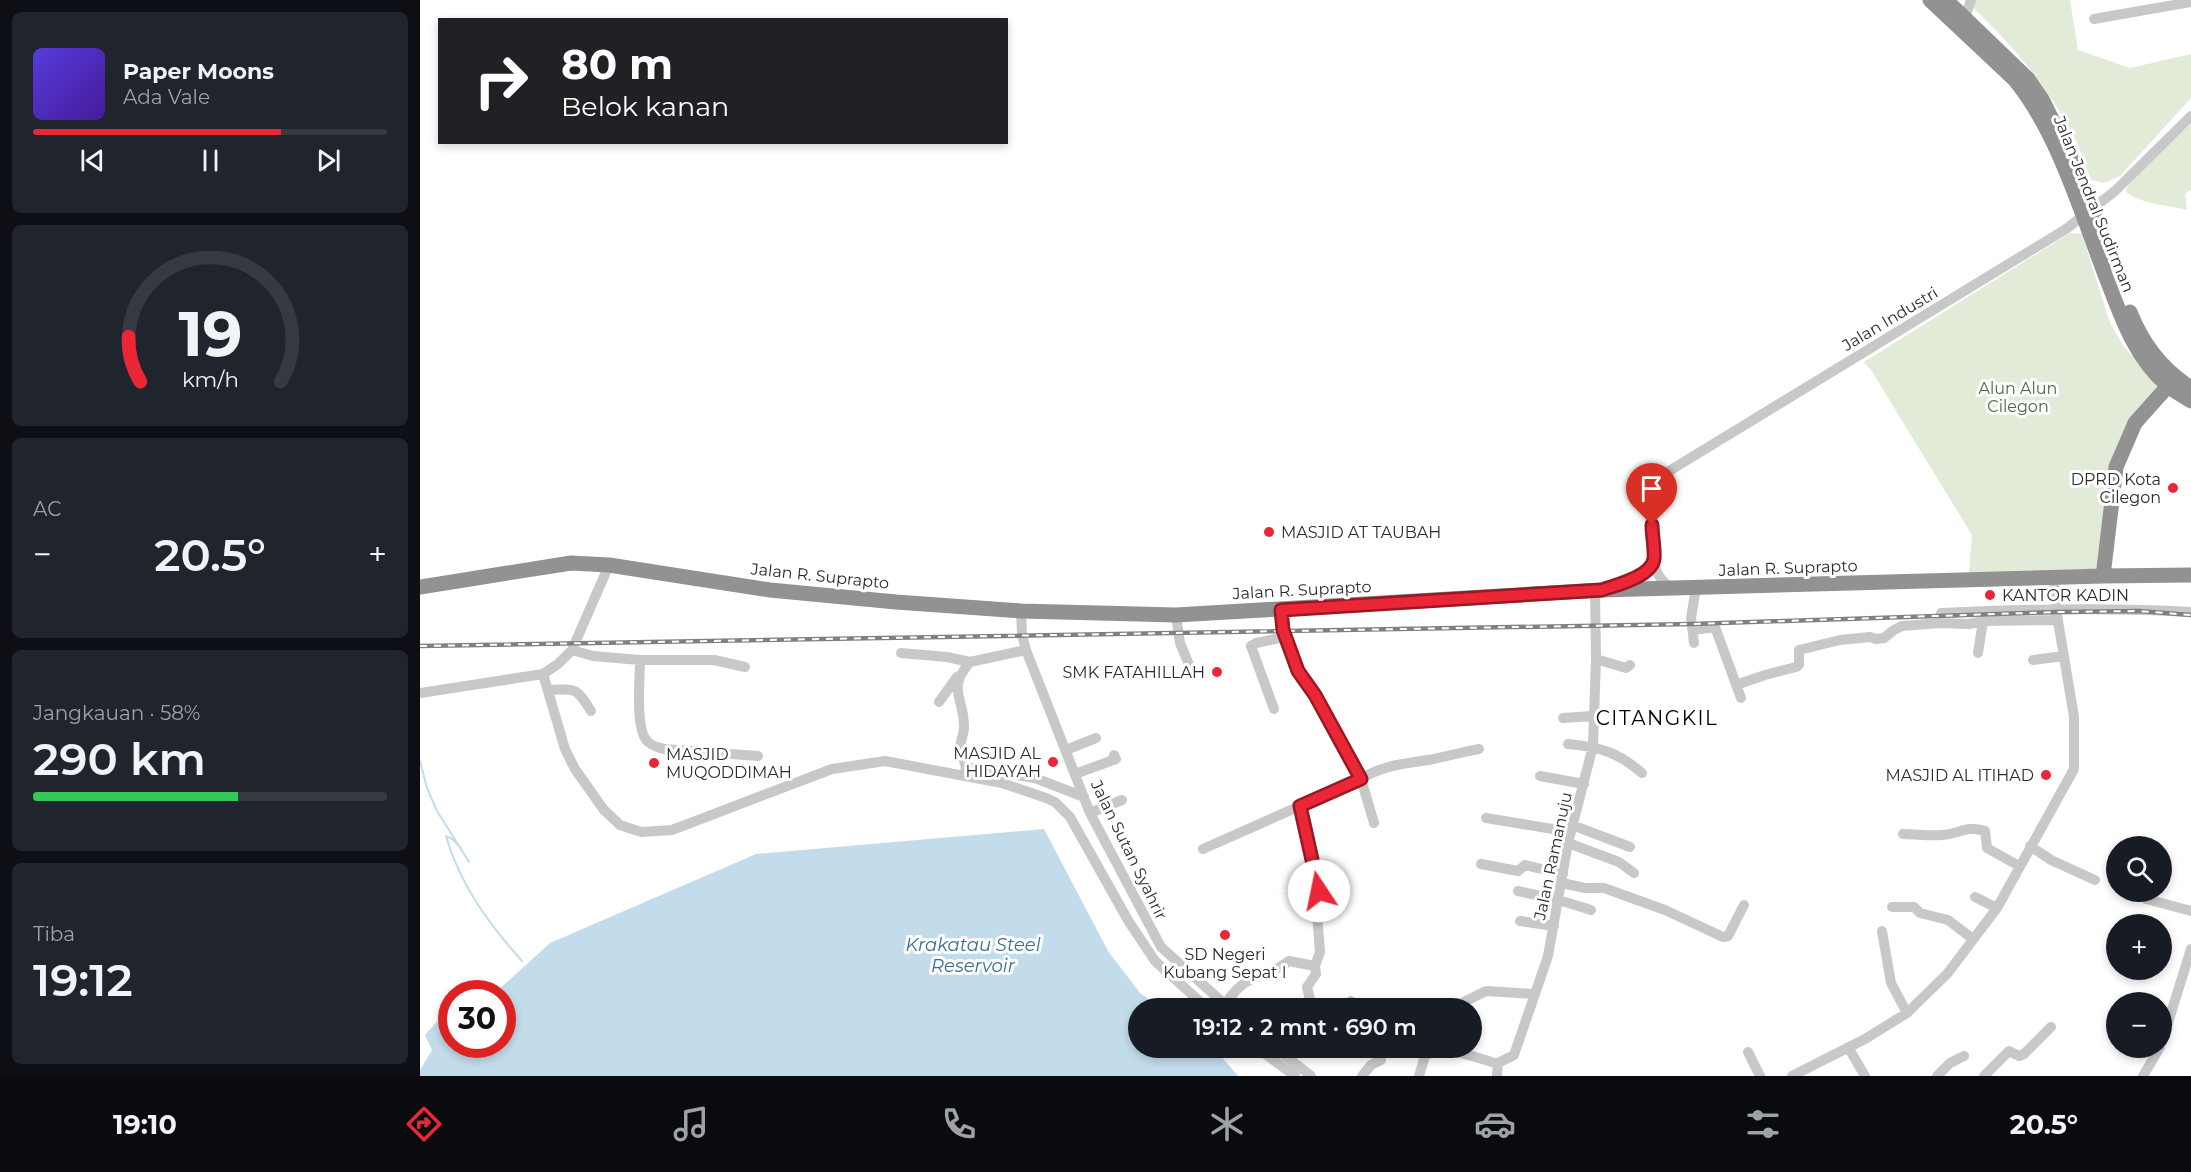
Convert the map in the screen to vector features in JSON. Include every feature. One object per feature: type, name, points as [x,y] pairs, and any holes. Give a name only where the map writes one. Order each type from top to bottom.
[{"type":"highway","name":"Jalan Jendral Sudirman","points":[[1930,0],[2014,79],[2025,93],[2107,253],[2131,316],[2145,341],[2164,367],[2191,388]]},
{"type":"highway","name":"Jalan Jendral Sudirman","points":[[1946,0],[2028,79],[2042,99],[2076,168],[2087,213],[2122,320],[2134,345],[2144,360],[2168,386],[2191,401]]},
{"type":"highway","points":[[2103,576],[2116,467],[2135,423],[2168,386]]},
{"type":"highway","name":"Jalan R. Suprapto","points":[[420,587],[534,567],[571,563],[609,565],[770,590],[896,602],[1021,611],[1176,615],[1599,590],[2191,575]]},
{"type":"street","points":[[1965,17],[1971,0]]},
{"type":"street","points":[[2094,19],[2191,2]]},
{"type":"street","name":"Jalan Industri","points":[[1671,589],[1660,578],[1654,561],[1651,507],[1656,479],[2066,229],[2115,191],[2191,116]]},
{"type":"street","points":[[1599,590],[1631,581],[1654,561]]},
{"type":"street","points":[[420,693],[543,674],[558,664],[572,650],[609,565]]},
{"type":"street","points":[[1792,1076],[1907,1013],[1947,974],[1997,908],[2069,778],[2076,761],[2074,717],[2057,614],[2054,578]]},
{"type":"street","points":[[1694,643],[1691,618],[1696,588]]},
{"type":"street","name":"Jalan Ramanuju","points":[[1498,1070],[1514,1055],[1548,956],[1570,833],[1593,746],[1599,590]]},
{"type":"street","points":[[1281,610],[1285,637],[1300,676],[1315,695],[1361,779],[1374,823]]},
{"type":"street","points":[[1941,613],[2057,614],[2158,610],[2191,612]]},
{"type":"street","name":"Jalan Sutan Syahrir","points":[[1021,611],[1022,635],[1026,650],[1090,813],[1161,946],[1219,998]]},
{"type":"street","points":[[1736,685],[1798,666],[1798,651],[1808,646],[1840,640],[1884,638],[1902,626],[1940,622],[1969,624],[2057,614]]},
{"type":"street","points":[[1176,615],[1177,633],[1190,666]]},
{"type":"street","points":[[1978,653],[1983,621]]},
{"type":"street","points":[[1693,630],[1715,627],[1741,698]]},
{"type":"street","points":[[1274,708],[1251,646],[1285,637]]},
{"type":"street","points":[[572,650],[593,656],[640,660],[714,660],[745,667]]},
{"type":"street","points":[[902,653],[970,662],[1026,650]]},
{"type":"street","points":[[2033,660],[2064,656]]},
{"type":"street","points":[[1596,659],[1626,668],[1630,665]]},
{"type":"street","points":[[640,660],[641,720],[643,734],[652,746],[664,749],[758,756]]},
{"type":"street","points":[[939,702],[970,662]]},
{"type":"street","points":[[543,674],[565,748],[590,793],[620,825],[640,832],[672,830],[832,769],[885,761],[1035,778],[1084,797]]},
{"type":"street","points":[[959,674],[957,690],[964,725],[960,748],[965,771]]},
{"type":"street","points":[[549,690],[573,689],[591,711]]},
{"type":"street","points":[[1563,718],[1593,716]]},
{"type":"street","points":[[1066,750],[1096,738]]},
{"type":"street","points":[[1568,744],[1593,746],[1616,754],[1642,773]]},
{"type":"street","points":[[1203,849],[1370,773],[1396,764],[1479,749]]},
{"type":"street","points":[[1076,774],[1116,759],[1114,755]]},
{"type":"street","points":[[965,771],[1046,798],[1063,810],[1077,827],[1129,922],[1155,961],[1196,998]]},
{"type":"street","points":[[1540,776],[1584,784]]},
{"type":"street","points":[[1090,813],[1122,800]]},
{"type":"street","points":[[1300,806],[1319,890],[1316,903],[1320,952],[1315,966],[1316,974],[1307,987],[1310,998]]},
{"type":"street","points":[[1486,818],[1570,833],[1630,847]]},
{"type":"street","points":[[1903,834],[1946,835],[1970,828],[1978,829],[1985,831],[1987,848],[2019,866]]},
{"type":"street","points":[[1570,833],[1634,873]]},
{"type":"street","points":[[2030,846],[2051,860],[2095,880]]},
{"type":"street","points":[[1481,864],[1518,871],[1525,865],[1585,888],[1604,888],[1665,910],[1723,938],[1728,936],[1744,905]]},
{"type":"street","points":[[1518,891],[1591,910]]},
{"type":"street","points":[[1975,897],[1997,908]]},
{"type":"street","points":[[2157,902],[2191,911]]},
{"type":"street","points":[[1892,907],[1914,907],[1920,913],[1948,920],[1973,939]]},
{"type":"street","points":[[1520,921],[1554,926]]},
{"type":"street","points":[[1882,931],[1887,972],[1907,1013]]},
{"type":"street","points":[[2172,1010],[2191,949]]},
{"type":"street","points":[[1232,998],[1247,981],[1279,969],[1289,961],[1315,966]]},
{"type":"street","points":[[1472,998],[1486,991],[1535,994]]},
{"type":"street","points":[[1984,1076],[2009,1051],[2019,1056],[2024,1054],[2051,1027]]},
{"type":"street","points":[[1848,1047],[1866,1076]]},
{"type":"street","points":[[1419,1076],[1425,1056],[1432,1052],[1472,1054],[1498,1070]]},
{"type":"street","points":[[1748,1052],[1760,1076]]},
{"type":"street","points":[[1937,1076],[1950,1063],[1964,1056]]},
{"type":"street","points":[[1271,1058],[1295,1076]]},
{"type":"street","points":[[1290,1058],[1311,1076]]},
{"type":"street","points":[[2143,1076],[2154,1058]]},
{"type":"street","points":[[1362,1076],[1371,1065],[1381,1060]]},
{"type":"green space","points":[[1965,0],[2070,0],[2078,50],[2130,68],[2191,54],[2191,98],[2120,176],[2104,183],[2091,180],[2075,138],[2050,96],[1996,30]]},
{"type":"green space","points":[[2191,124],[2191,190],[2185,194],[2187,210],[2138,199],[2125,191],[2147,163]]},
{"type":"green space","name":"Alun Alun Cilegon","points":[[2070,233],[2082,234],[2110,323],[2124,347],[2161,387],[2132,418],[2109,465],[2096,569],[1969,573],[1972,535],[1864,362]]},
{"type":"water","name":"Krakatau Steel Reservoir","points":[[1044,829],[1108,951],[1140,993],[1147,998],[1128,998],[1128,1058],[1222,1058],[1238,1076],[420,1076],[420,1070],[432,1050],[425,1035],[438,1020],[438,1058],[516,1058],[516,980],[509,980],[550,943],[756,854]]},
{"type":"waterway","points":[[420,761],[427,788],[437,811],[469,862]]},
{"type":"waterway","points":[[461,848],[446,836],[467,887],[498,933],[522,961]]},
{"type":"railway","points":[[420,646],[1692,624],[2057,612],[2139,611],[2191,615]]},
{"type":"place","name":"DPRD Kota Cilegon","points":[[2173,488]]},
{"type":"place","name":"MASJID AT TAUBAH","points":[[1269,532]]},
{"type":"place","name":"KANTOR KADIN","points":[[1990,595]]},
{"type":"place","name":"SMK FATAHILLAH","points":[[1217,672]]},
{"type":"place","name":"MASJID AL HIDAYAH","points":[[1053,762]]},
{"type":"place","name":"MASJID MUQODDIMAH","points":[[654,763]]},
{"type":"place","name":"MASJID AL ITIHAD","points":[[2046,775]]},
{"type":"place","name":"SD Negeri Kubang Sepat I","points":[[1225,935]]},
{"type":"district","name":"CITANGKIL","points":[[1657,718]]},
{"type":"route","points":[[1319,891],[1300,806],[1361,779],[1315,695],[1300,676],[1283,630],[1281,610],[1602,590],[1631,581],[1654,561],[1652,525]]}]
